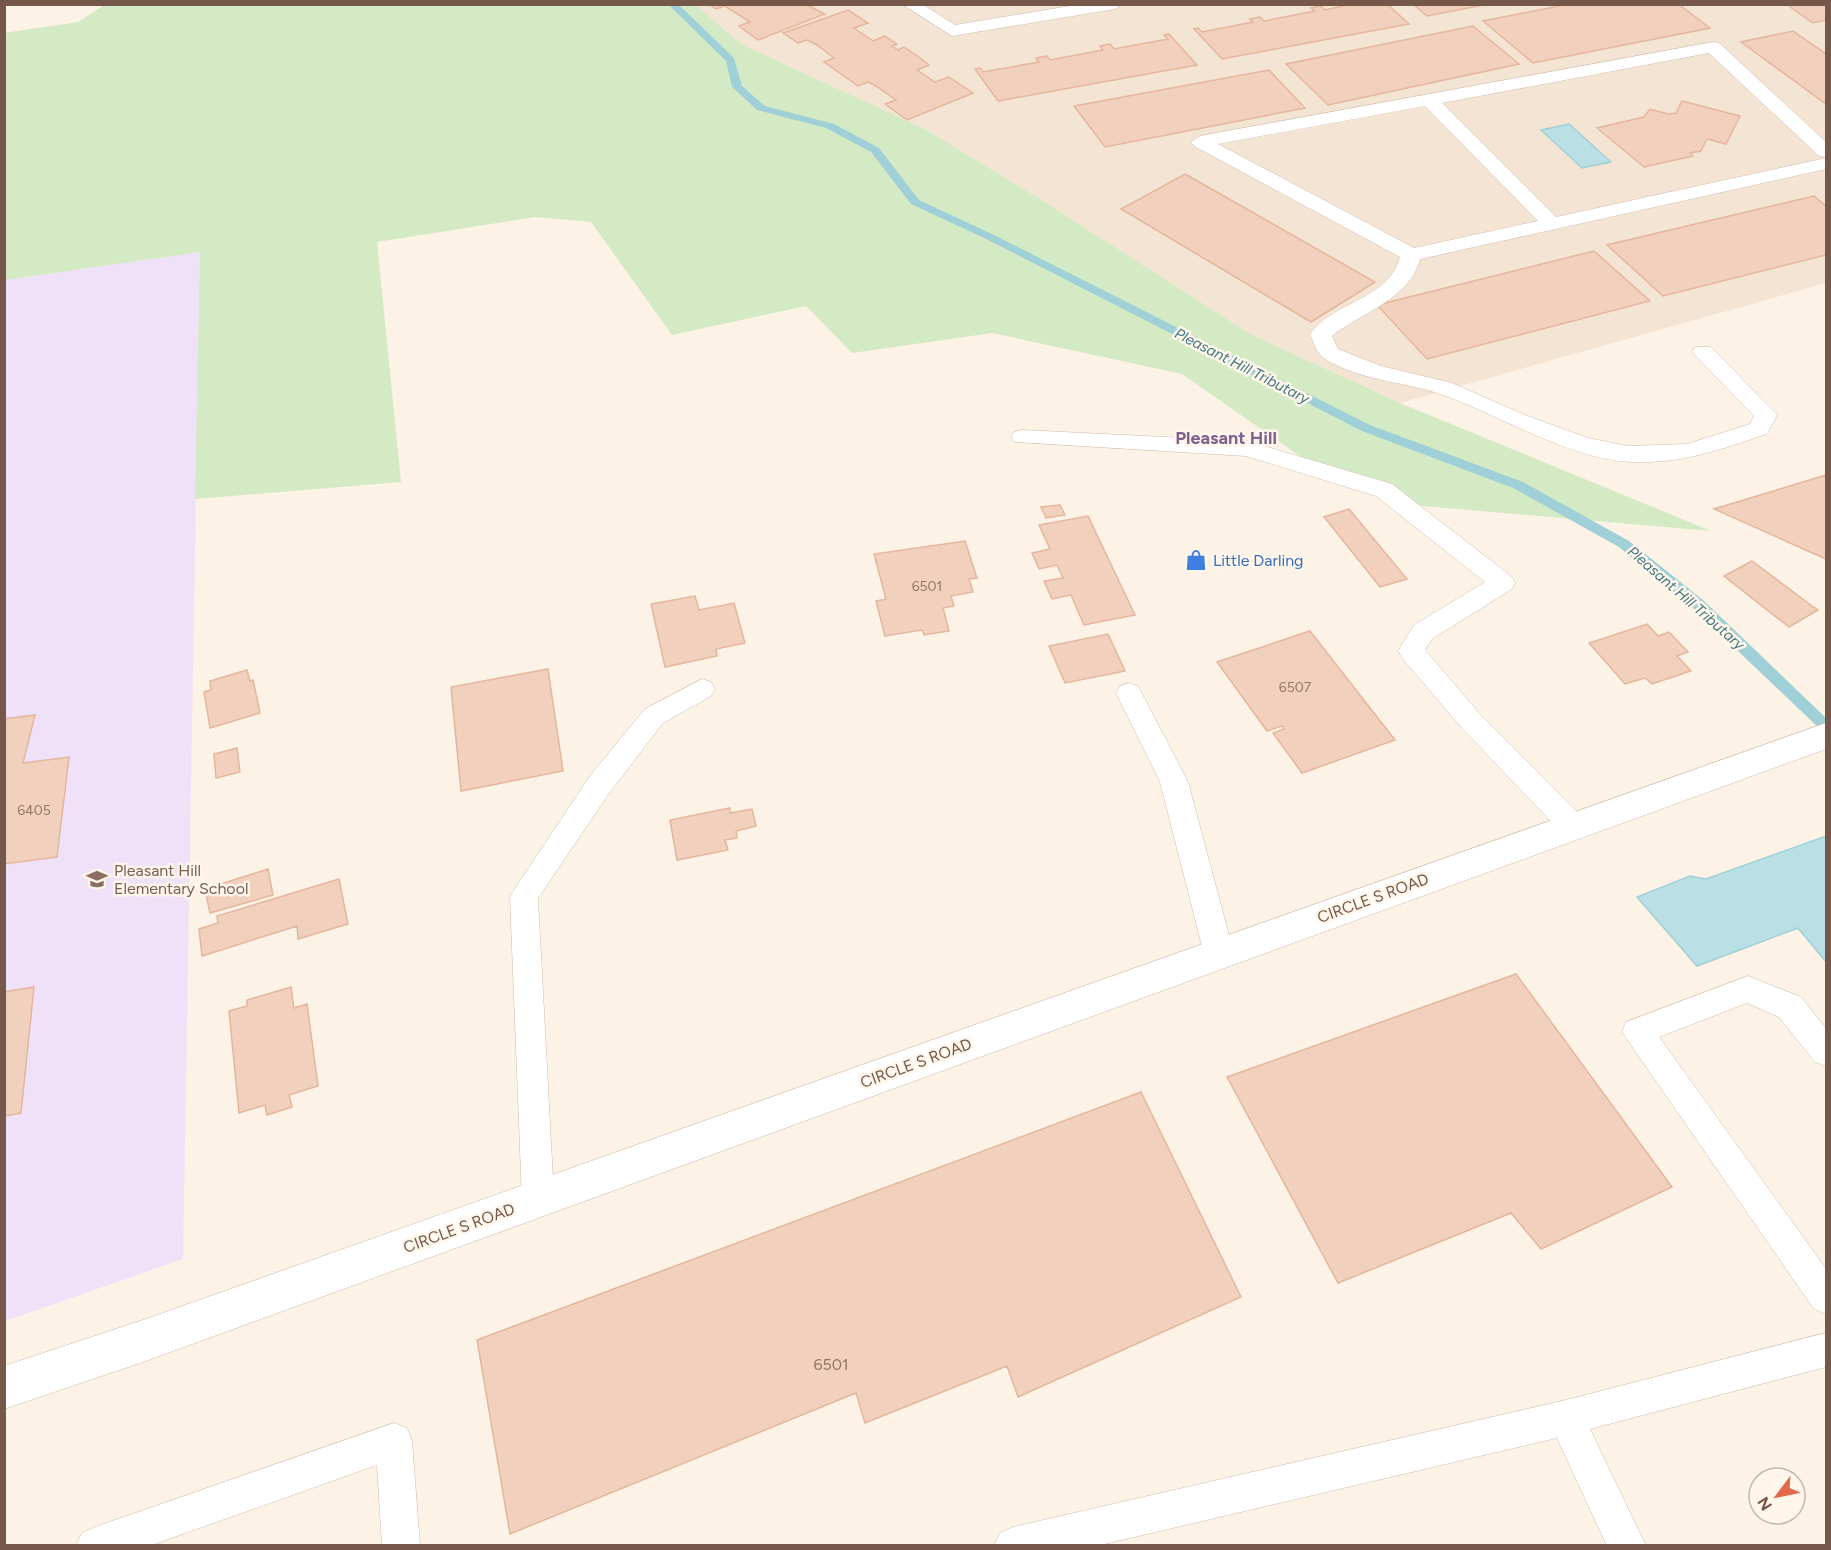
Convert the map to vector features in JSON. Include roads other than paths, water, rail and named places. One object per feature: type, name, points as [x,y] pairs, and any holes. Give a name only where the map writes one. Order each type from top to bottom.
[{"type":"street","name":"CIRCLE S ROAD","points":[[4,1388],[538,1199],[1827,736]]},
{"type":"lane","points":[[910,4],[952,31],[1115,4]]},
{"type":"lane","points":[[1827,152],[1713,46],[1200,142],[1411,255],[1827,164]]},
{"type":"lane","points":[[1429,100],[1551,223]]},
{"type":"lane","points":[[1411,255],[1406,274],[1386,293],[1343,317],[1321,335],[1330,353],[1374,371],[1444,388],[1517,420],[1583,444],[1628,454],[1688,452],[1759,429],[1766,415],[1703,352]]},
{"type":"lane","points":[[1022,437],[1247,449],[1384,490],[1503,583],[1423,632],[1411,651],[1470,720],[1573,826]]},
{"type":"lane","points":[[538,1199],[524,896],[600,784],[654,716],[702,689]]},
{"type":"lane","points":[[1129,693],[1174,782],[1219,954]]},
{"type":"lane","points":[[1827,1052],[1790,1007],[1748,988],[1637,1032],[1827,1297]]},
{"type":"lane","points":[[1013,1545],[1566,1418],[1827,1350]]},
{"type":"lane","points":[[1566,1418],[1627,1545]]},
{"type":"lane","points":[[95,1545],[394,1441],[401,1545]]},
{"type":"water","points":[[1569,124],[1611,162],[1582,168],[1541,130]]},
{"type":"water","points":[[1826,836],[1826,962],[1798,928],[1697,966],[1637,897],[1690,876],[1706,879]]},
{"type":"waterway","name":"Pleasant Hill Tributary","points":[[672,4],[731,60],[737,87],[761,108],[830,126],[875,150],[915,202],[990,237],[1366,428],[1518,485],[1624,544],[1698,604],[1826,726]]},
{"type":"place","name":"Little Darling","points":[[1196,560]]},
{"type":"place","name":"Pleasant Hill Elementary School","points":[[97,879]]},
{"type":"district","name":"Pleasant Hill","points":[[1226,438]]}]
